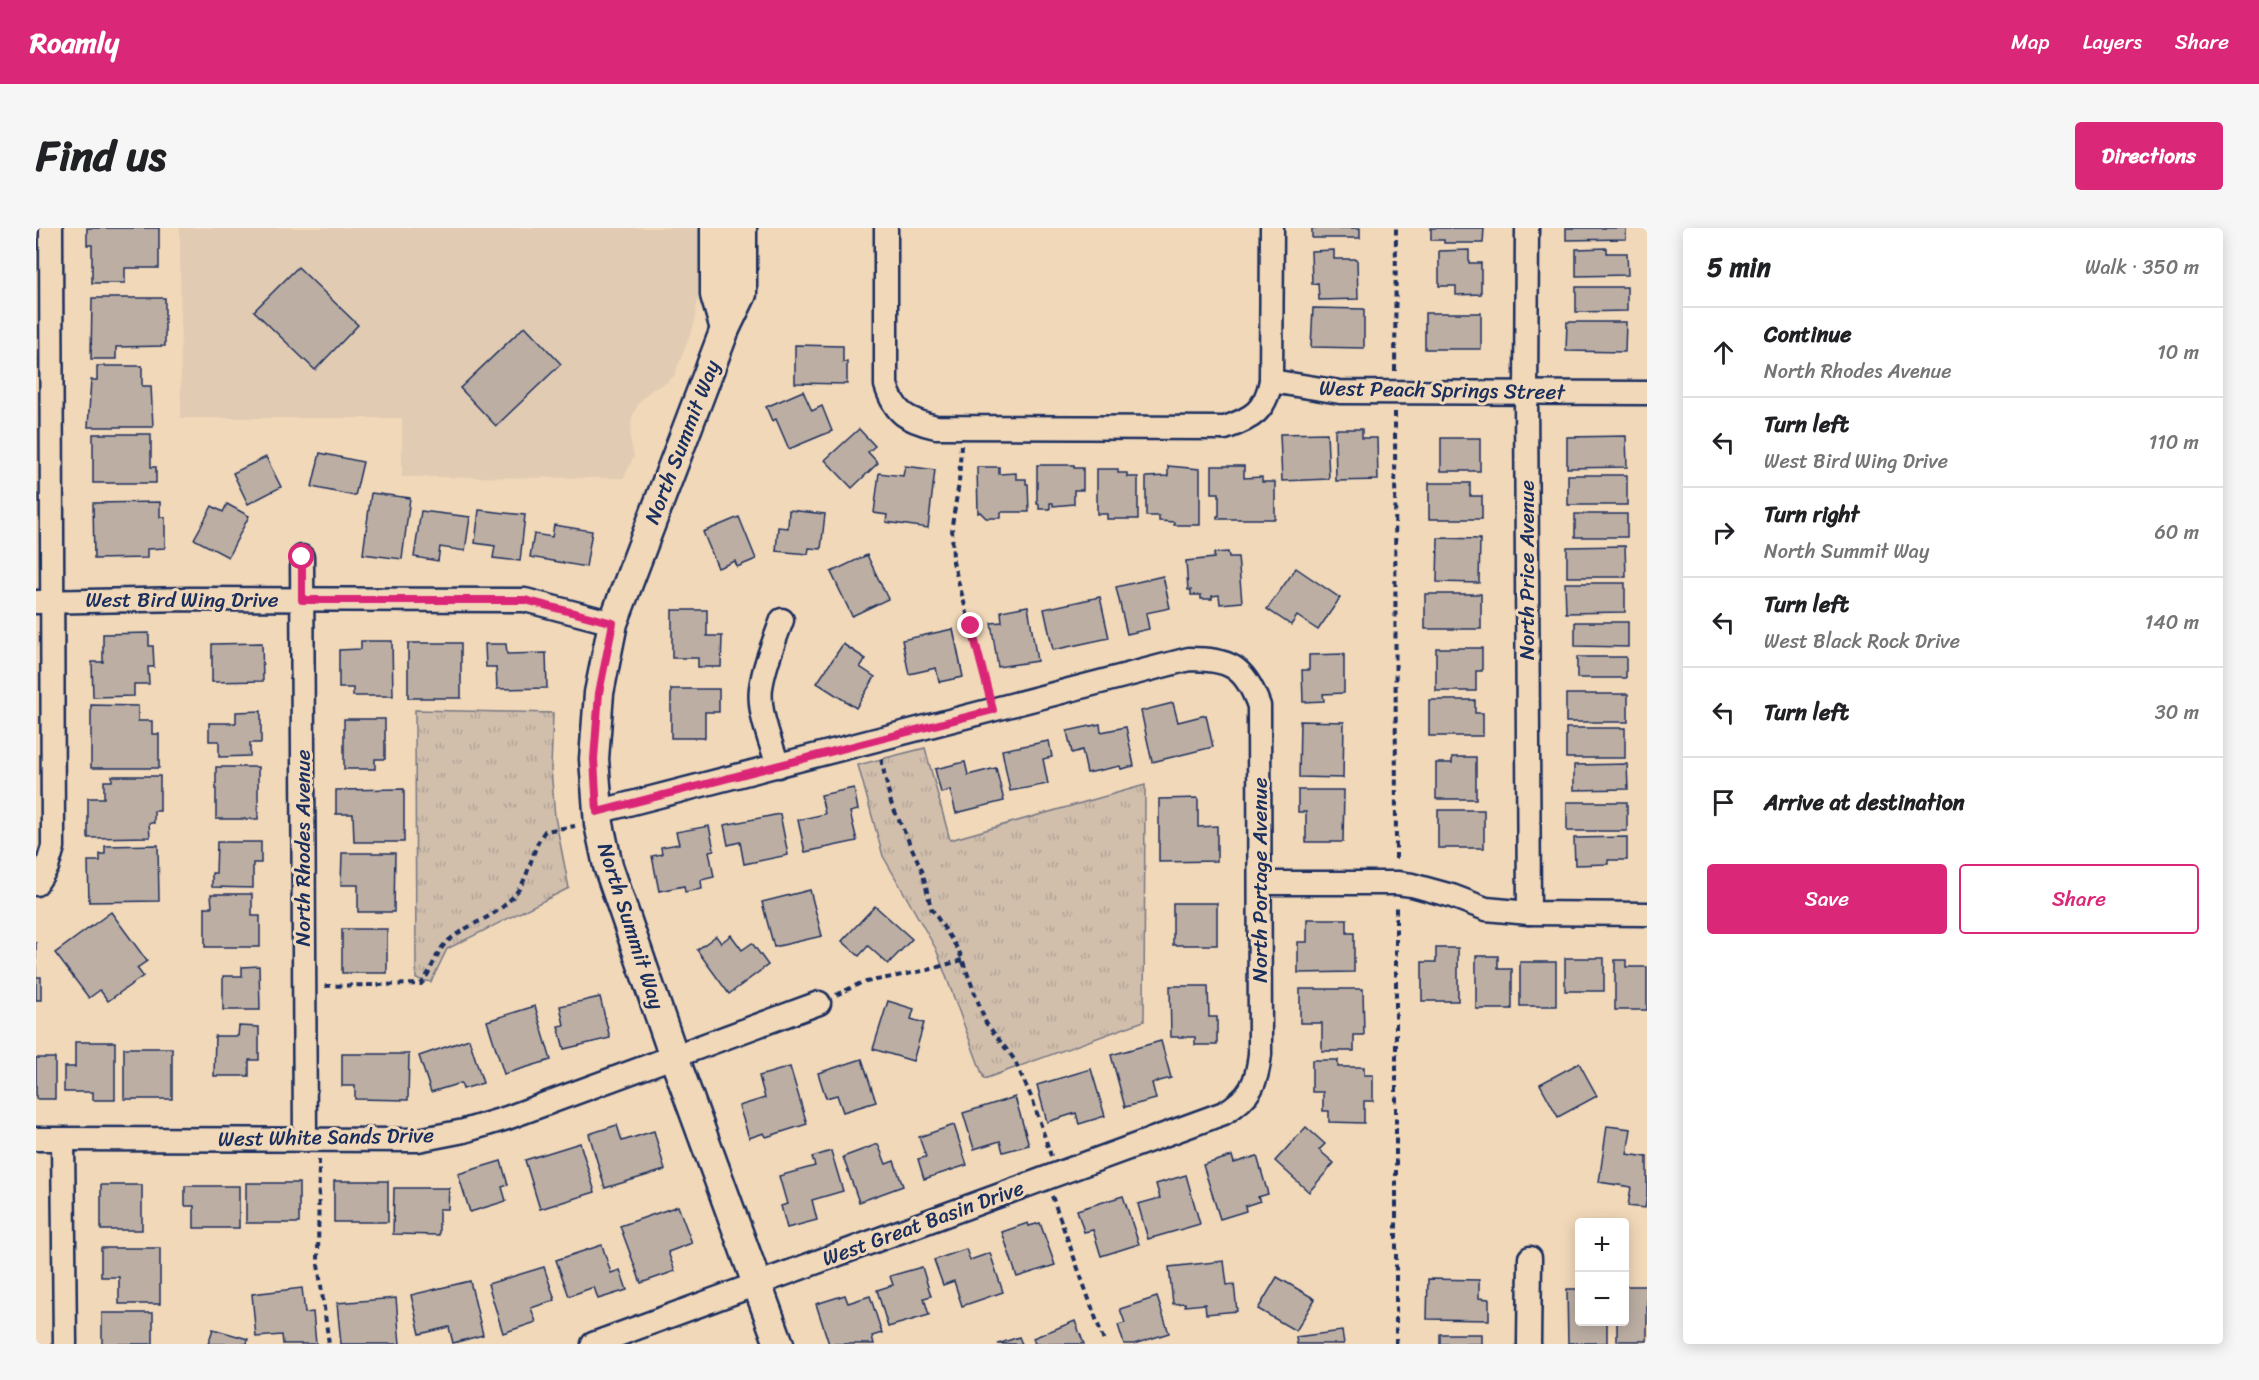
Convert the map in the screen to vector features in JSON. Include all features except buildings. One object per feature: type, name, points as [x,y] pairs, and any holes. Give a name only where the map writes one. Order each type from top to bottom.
[{"type":"street","points":[[36,884],[47,867],[53,847],[44,601],[51,228]]},
{"type":"street","points":[[715,228],[715,295],[725,329]]},
{"type":"street","name":"North Summit Way","points":[[742,228],[742,294],[725,329],[613,623],[599,693],[594,759],[598,818],[608,866],[674,1057],[779,1344]]},
{"type":"street","points":[[886,228],[886,385],[891,402],[904,417],[936,427],[1226,428],[1245,421],[1259,411],[1268,397],[1271,381],[1272,228]]},
{"type":"street","name":"North Price Avenue","points":[[1527,228],[1529,913]]},
{"type":"street","name":"West Peach Springs Street","points":[[1271,381],[1340,392],[1647,393]]},
{"type":"street","name":"North Rhodes Avenue","points":[[302,557],[304,1140]]},
{"type":"street","name":"West Bird Wing Drive","points":[[44,601],[525,600],[613,623]]},
{"type":"street","points":[[778,766],[762,709],[760,690],[764,671],[782,620]]},
{"type":"street","name":"North Portage Avenue","points":[[993,710],[1189,658],[1216,659],[1238,669],[1252,687],[1259,706],[1260,1054],[1257,1075],[1248,1094]]},
{"type":"street","points":[[598,818],[778,766],[993,710]]},
{"type":"street","points":[[1260,883],[1412,885],[1452,896],[1486,909],[1529,913],[1647,914]]},
{"type":"street","name":"West White Sands Drive","points":[[36,1139],[418,1140],[464,1131],[507,1118],[819,1003]]},
{"type":"street","name":"West Great Basin Drive","points":[[593,1344],[1224,1113],[1238,1105],[1248,1094]]},
{"type":"street","points":[[63,1140],[65,1344]]},
{"type":"street","points":[[1530,1258],[1530,1344]]},
{"type":"path","points":[[1396,228],[1396,1344]]},
{"type":"path","points":[[962,427],[960,476],[952,525],[953,562],[993,710]]},
{"type":"path","points":[[877,741],[891,804],[922,870],[931,908],[951,938],[962,960],[986,1023],[1009,1052],[1023,1077],[1105,1344]]},
{"type":"path","points":[[303,986],[421,984],[428,976],[446,942],[492,916],[507,904],[520,887],[531,865],[537,842],[545,831],[598,818]]},
{"type":"path","points":[[819,1003],[861,983],[928,970],[962,960]]},
{"type":"path","points":[[319,1158],[318,1264],[329,1344]]},
{"type":"shaded area","points":[[180,228],[699,228],[699,290],[694,325],[674,376],[666,383],[651,390],[640,401],[632,417],[630,439],[634,456],[624,478],[402,477],[402,418],[181,418]]},
{"type":"green space","points":[[415,710],[553,713],[551,769],[555,817],[569,888],[447,949],[431,982],[416,979]]},
{"type":"green space","points":[[925,748],[950,840],[1145,785],[1144,1021],[984,1079],[936,949],[883,856],[858,765]]},
{"type":"route","points":[[302,557],[302,600],[525,600],[613,623],[599,693],[594,759],[597,812],[993,710],[971,626]]}]
